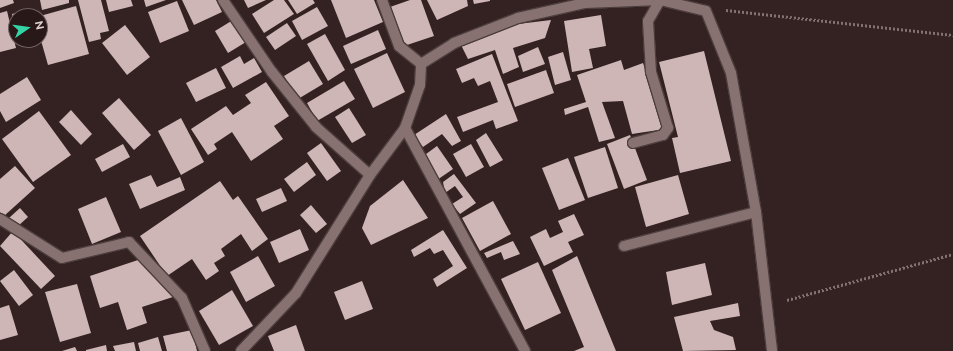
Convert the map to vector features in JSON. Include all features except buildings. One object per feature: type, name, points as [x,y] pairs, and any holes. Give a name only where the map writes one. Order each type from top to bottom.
[{"type":"street","points":[[223,0],[272,72],[316,127],[370,175]]},
{"type":"street","points":[[382,0],[399,46],[421,64]]},
{"type":"street","points":[[421,64],[454,43],[518,18],[585,2],[660,0],[706,11],[731,73],[756,212],[769,305],[772,351]]},
{"type":"street","points":[[633,143],[663,135],[668,128],[651,72],[648,21],[660,0]]},
{"type":"street","points":[[241,351],[296,293],[370,175],[406,128],[420,85],[421,64]]},
{"type":"street","points":[[406,128],[526,351]]},
{"type":"street","points":[[624,246],[756,212]]},
{"type":"street","points":[[0,219],[62,258],[129,242],[182,298],[205,351]]},
{"type":"path","points":[[706,11],[732,9],[953,35]]},
{"type":"path","points":[[769,305],[953,254]]}]
